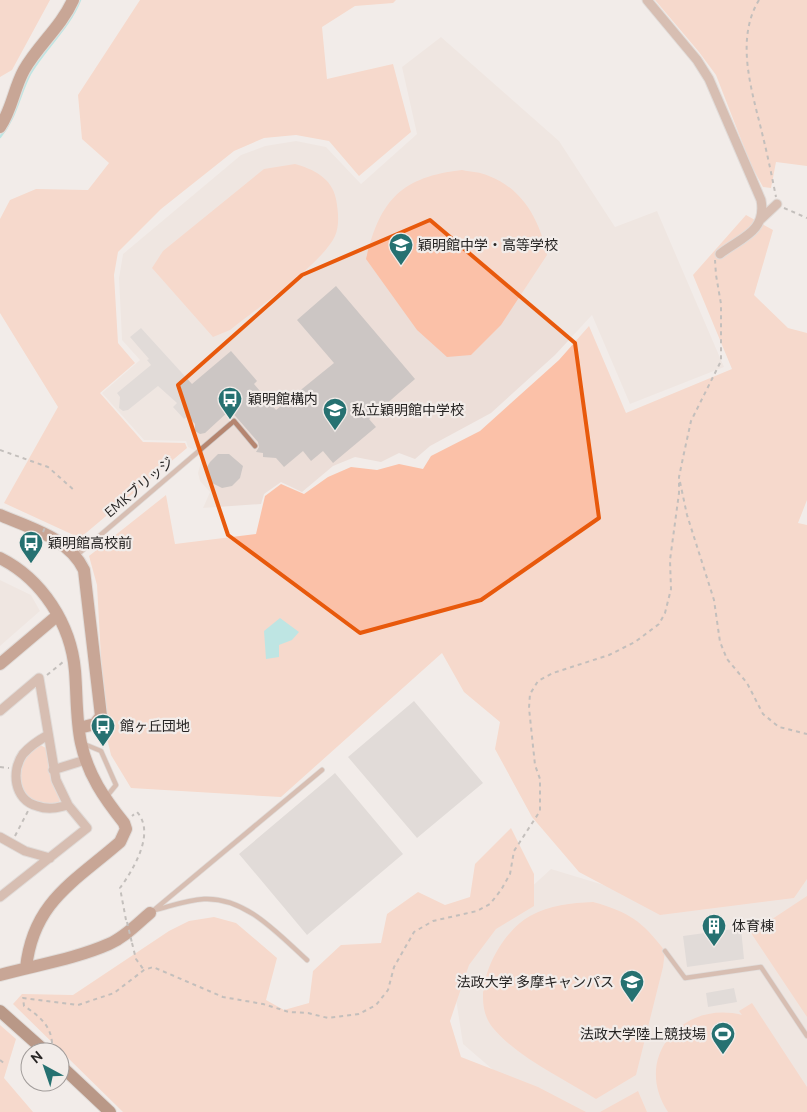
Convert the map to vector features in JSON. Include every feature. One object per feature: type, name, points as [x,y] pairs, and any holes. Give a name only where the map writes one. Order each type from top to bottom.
[{"type":"main road","points":[[0,1011],[39,1042]]},
{"type":"main road","points":[[70,1074],[110,1112]]},
{"type":"street","points":[[0,127],[8,112],[23,72],[65,16],[73,0]]},
{"type":"street","points":[[647,0],[697,60],[709,79],[761,200],[761,220]]},
{"type":"street","points":[[720,254],[742,240],[777,204]]},
{"type":"street","points":[[0,515],[79,553],[87,583],[101,714],[95,724],[79,728]]},
{"type":"street","points":[[0,558],[15,566],[46,596],[67,634],[74,660],[79,728],[85,760],[104,798],[124,823],[126,831],[122,839],[55,898],[42,914],[34,931],[26,968]]},
{"type":"street","points":[[0,664],[58,615]]},
{"type":"street","points":[[0,711],[39,678],[53,770],[61,793],[68,805],[87,828],[0,897]]},
{"type":"street","points":[[48,735],[24,754],[16,770],[15,778],[20,793],[32,805],[49,808],[68,805]]},
{"type":"street","points":[[53,770],[85,760]]},
{"type":"street","points":[[0,837],[10,844],[50,858]]},
{"type":"street","points":[[0,975],[109,944],[124,935],[152,912]]},
{"type":"lane","name":"EMKブリッジ","points":[[79,553],[234,421],[255,446]]},
{"type":"lane","points":[[81,743],[100,751],[116,785],[104,798]]},
{"type":"lane","points":[[152,912],[322,770]]},
{"type":"lane","points":[[152,912],[205,899],[223,901],[245,909],[264,921],[307,960]]},
{"type":"lane","points":[[664,950],[685,978],[761,968],[807,1036]]},
{"type":"path","points":[[759,0],[751,12],[747,65],[749,85],[763,135],[777,204]]},
{"type":"path","points":[[49,1042],[50,1030],[44,1020],[24,1006],[23,998],[78,1005],[114,993],[144,970],[153,967],[223,997],[263,1004],[289,1012],[308,1013],[328,1018],[359,1014],[376,1005],[388,990],[394,967],[414,932],[433,921],[477,911],[490,904],[510,874],[514,851],[540,811],[540,779],[535,765],[529,708],[530,694],[538,682],[553,673],[609,655],[635,642],[658,624],[665,613],[671,589],[670,560],[679,493],[679,477],[691,420],[721,361],[721,304],[715,261],[720,254]]},
{"type":"path","points":[[0,450],[48,466],[75,491]]},
{"type":"path","points":[[679,477],[692,532],[714,600],[720,642],[727,659],[747,683],[763,714],[779,727],[807,734]]},
{"type":"path","points":[[33,557],[46,525]]},
{"type":"path","points":[[50,673],[61,663]]},
{"type":"path","points":[[10,844],[32,805]]},
{"type":"path","points":[[124,823],[137,812],[142,818],[144,830],[138,856],[131,872],[120,888],[136,959],[144,970]]},
{"type":"path","points":[[0,1060],[5,1064]]},
{"type":"highlighted area","points":[[430,220],[575,343],[599,518],[481,600],[360,633],[228,535],[178,385],[302,275]]},
{"type":"shaded area","points":[[0,0],[50,0],[12,70],[0,77]]},
{"type":"shaded area","points":[[140,0],[396,0],[393,3],[355,6],[322,27],[327,79],[393,64],[411,132],[359,176],[329,141],[296,135],[264,138],[234,151],[161,209],[118,252],[114,275],[118,343],[135,363],[100,393],[143,442],[185,443],[187,448],[80,538],[4,503],[58,407],[0,313],[0,219],[10,200],[36,189],[88,190],[109,163],[82,139],[78,95]]},
{"type":"shaded area","points":[[655,0],[807,0],[807,166],[776,162],[771,188],[763,187],[751,165],[716,75]]},
{"type":"shaded area","name":"穎明館中学・高等学校","points":[[441,37],[559,141],[615,227],[657,211],[724,367],[630,404],[592,315],[555,355],[491,413],[430,446],[415,459],[399,453],[381,462],[355,457],[333,466],[302,492],[281,482],[264,494],[261,504],[203,508],[210,492],[200,481],[198,473],[203,454],[188,447],[186,441],[144,440],[102,393],[140,360],[122,340],[119,278],[123,254],[241,155],[265,146],[296,141],[326,147],[361,184],[417,134],[402,67]]},
{"type":"shaded area","points":[[295,164],[321,176],[334,192],[338,213],[338,227],[335,236],[317,260],[303,273],[230,330],[213,337],[152,268],[163,251],[264,169]]},
{"type":"shaded area","points":[[462,170],[489,176],[511,189],[520,198],[535,218],[547,255],[501,325],[471,355],[447,357],[417,330],[366,259],[378,221],[396,195],[423,179],[441,173]]},
{"type":"shaded area","points":[[746,215],[773,230],[754,295],[788,328],[807,333],[807,500],[798,523],[807,525],[807,879],[794,898],[660,915],[579,872],[532,817],[495,749],[500,722],[464,692],[442,653],[281,797],[131,788],[111,755],[105,730],[97,585],[89,556],[166,495],[175,544],[256,534],[265,496],[281,484],[304,494],[328,477],[351,467],[377,470],[399,464],[423,469],[431,456],[480,431],[559,360],[589,326],[626,413],[732,369],[693,275]]},
{"type":"shaded area","points":[[0,580],[31,595],[40,611],[0,646]]},
{"type":"shaded area","points":[[38,744],[46,748],[52,781],[60,800],[57,806],[33,801],[24,792],[20,780],[23,761],[27,754]]},
{"type":"shaded area","points":[[511,828],[534,874],[534,906],[496,929],[469,965],[450,1021],[461,1057],[538,1087],[586,1112],[123,1112],[70,1060],[70,1042],[52,1042],[13,1004],[22,994],[73,995],[169,931],[189,921],[214,917],[236,923],[277,958],[266,1000],[284,1010],[309,1003],[313,971],[341,945],[381,943],[387,914],[418,892],[445,905],[470,897],[475,864]]},
{"type":"shaded area","name":"法政大学 多摩キャンパス","points":[[807,861],[807,1112],[542,1112],[463,1044],[450,961],[551,869],[670,905]]},
{"type":"shaded area","points":[[807,896],[807,1017],[751,933]]},
{"type":"shaded area","points":[[593,902],[626,914],[634,919],[649,932],[665,951],[663,967],[636,1075],[596,1099],[528,1058],[503,1039],[493,1028],[486,1014],[483,999],[490,966],[507,936],[518,924],[545,909]]},
{"type":"shaded area","name":"法政大学陸上競技場","points":[[752,1003],[807,1087],[807,1112],[668,1112],[658,1092],[656,1072],[660,1054],[669,1038],[683,1025],[700,1016],[720,1013],[742,1015],[739,1011]]},
{"type":"shaded area","points":[[0,1025],[16,1039],[4,1078],[33,1112],[0,1112]]},
{"type":"shaded area","points":[[638,1091],[647,1112],[600,1112]]},
{"type":"water","points":[[280,618],[299,632],[292,640],[279,645],[279,657],[266,659],[264,631]]},
{"type":"building","points":[[336,286],[415,379],[369,419],[376,427],[333,463],[323,451],[311,461],[303,451],[284,467],[276,458],[263,457],[263,453],[256,452],[259,447],[258,442],[230,410],[205,433],[200,434],[195,431],[195,424],[188,416],[184,419],[173,407],[177,403],[158,386],[128,410],[123,411],[119,408],[120,397],[117,393],[151,365],[147,360],[149,359],[130,337],[141,328],[192,384],[231,351],[257,381],[254,384],[276,410],[334,363],[297,320]]},
{"type":"building","points":[[218,454],[229,454],[243,466],[240,478],[232,486],[222,488],[212,483],[208,478],[207,467]]},
{"type":"building","points":[[414,701],[483,783],[417,838],[348,757]]},
{"type":"building","points":[[335,773],[403,854],[307,935],[239,854]]},
{"type":"building","name":"体育棟","points":[[741,928],[744,959],[687,967],[683,936]]},
{"type":"building","points":[[734,988],[737,1002],[708,1007],[706,993]]},
{"type":"waterway","points":[[0,137],[14,114],[30,74],[70,20],[80,0]]},
{"type":"place","name":"穎明館中学・高等学校","points":[[401,266]]},
{"type":"place","name":"穎明館構内","points":[[230,420]]},
{"type":"place","name":"私立穎明館中学校","points":[[335,431]]},
{"type":"place","name":"穎明館高校前","points":[[31,564]]},
{"type":"place","name":"館ヶ丘団地","points":[[103,747]]},
{"type":"place","name":"体育棟","points":[[714,947]]},
{"type":"place","name":"法政大学 多摩キャンパス","points":[[632,1003]]},
{"type":"place","name":"法政大学陸上競技場","points":[[723,1055]]}]
